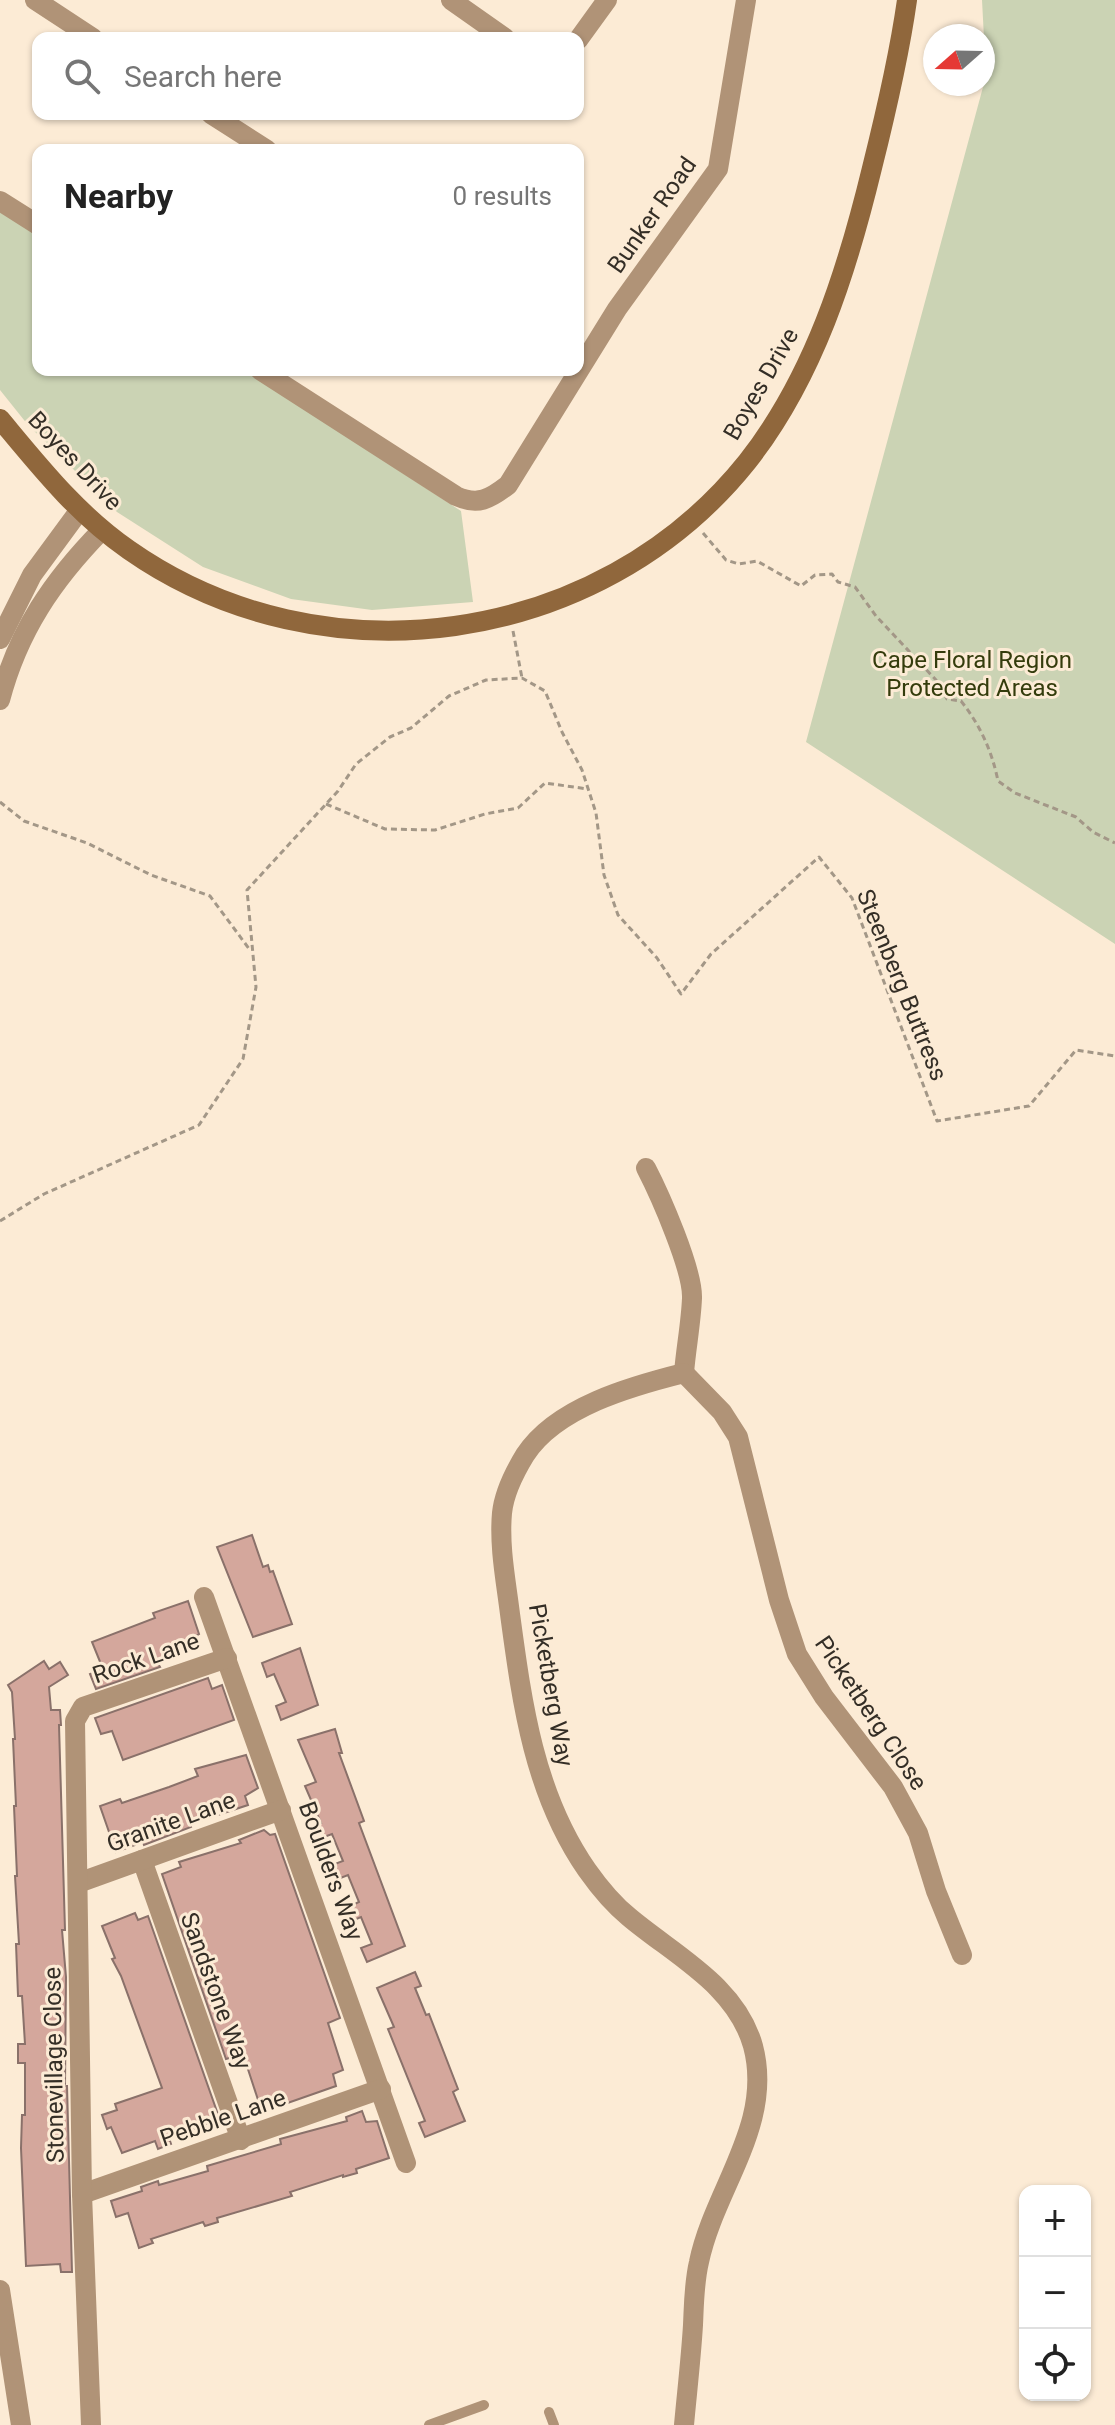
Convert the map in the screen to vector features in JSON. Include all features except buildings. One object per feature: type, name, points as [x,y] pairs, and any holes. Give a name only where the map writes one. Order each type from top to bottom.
[{"type":"main road","name":"Boyes Drive","points":[[0,419],[79,511],[102,530],[131,552],[203,592],[243,608],[320,627],[441,630],[501,618],[560,600],[628,565],[692,517],[746,462],[780,413],[832,308],[850,253],[897,69],[907,0]]},
{"type":"street","points":[[35,0],[84,32]]},
{"type":"street","points":[[451,0],[496,32]]},
{"type":"street","points":[[584,32],[607,0]]},
{"type":"street","name":"Bunker Road","points":[[584,351],[718,169],[746,0]]},
{"type":"street","points":[[220,120],[258,144]]},
{"type":"street","points":[[0,201],[32,221]]},
{"type":"street","name":"Bunker Road","points":[[269,376],[446,492],[474,503],[485,501],[508,485],[570,376]]},
{"type":"street","points":[[0,639],[32,575],[79,511]]},
{"type":"street","points":[[0,700],[9,664],[50,589],[102,530]]},
{"type":"street","points":[[646,1168],[658,1190],[688,1270],[692,1296],[684,1373]]},
{"type":"street","name":"Picketberg Close","points":[[684,1373],[722,1412],[738,1437],[779,1600],[797,1654],[824,1697],[893,1787],[918,1833],[936,1891],[962,1955]]},
{"type":"street","name":"Picketberg Way","points":[[684,1373],[600,1400],[550,1428],[527,1453],[508,1487],[502,1512],[501,1544],[529,1734],[541,1779],[562,1829],[586,1869],[608,1897],[728,1998],[748,2033],[756,2064],[757,2095],[753,2123],[714,2213],[699,2261],[684,2425]]},
{"type":"street","name":"Boulders Way","points":[[204,1597],[406,2163]]},
{"type":"street","name":"Rock Lane","points":[[83,1707],[227,1658]]},
{"type":"street","name":"Stonevillage Close","points":[[83,1707],[75,1721],[82,2194],[91,2425]]},
{"type":"street","name":"Granite Lane","points":[[78,1883],[281,1810]]},
{"type":"street","name":"Sandstone Way","points":[[142,1860],[241,2140]]},
{"type":"street","name":"Pebble Lane","points":[[82,2194],[381,2089]]},
{"type":"street","points":[[0,2290],[21,2425]]},
{"type":"lane","points":[[429,2425],[484,2405]]},
{"type":"lane","points":[[549,2412],[554,2425]]},
{"type":"path","points":[[700,530],[726,560],[739,564],[757,561],[801,586],[815,575],[832,574],[838,582],[855,587],[876,616],[936,680],[947,699],[961,701],[972,715],[994,761],[998,781],[1015,793],[1076,817],[1093,832],[1115,843]]},
{"type":"path","points":[[513,631],[522,678]]},
{"type":"path","points":[[0,1221],[44,1194],[199,1125],[243,1059],[256,987],[247,890],[326,804],[356,764],[390,737],[411,728],[449,696],[486,680],[522,678],[545,691],[588,789]]},
{"type":"path","points":[[326,804],[385,829],[435,830],[485,814],[518,808],[545,783],[588,789]]},
{"type":"path","name":"Steenberg Buttress","points":[[588,789],[596,813],[604,875],[618,915],[657,958],[681,994],[711,954],[819,857],[852,898],[937,1121],[1029,1106],[1076,1050],[1115,1056]]},
{"type":"path","points":[[0,802],[24,821],[87,843],[151,875],[210,896],[252,953]]},
{"type":"green space","name":"Cape Floral Region Protected Areas","points":[[982,0],[1115,0],[1115,944],[806,742],[981,96],[995,96],[995,24],[983,24]]},
{"type":"green space","points":[[0,211],[32,232],[32,376],[253,376],[461,511],[473,602],[372,610],[291,599],[203,567],[117,512],[28,425],[0,390]]}]
